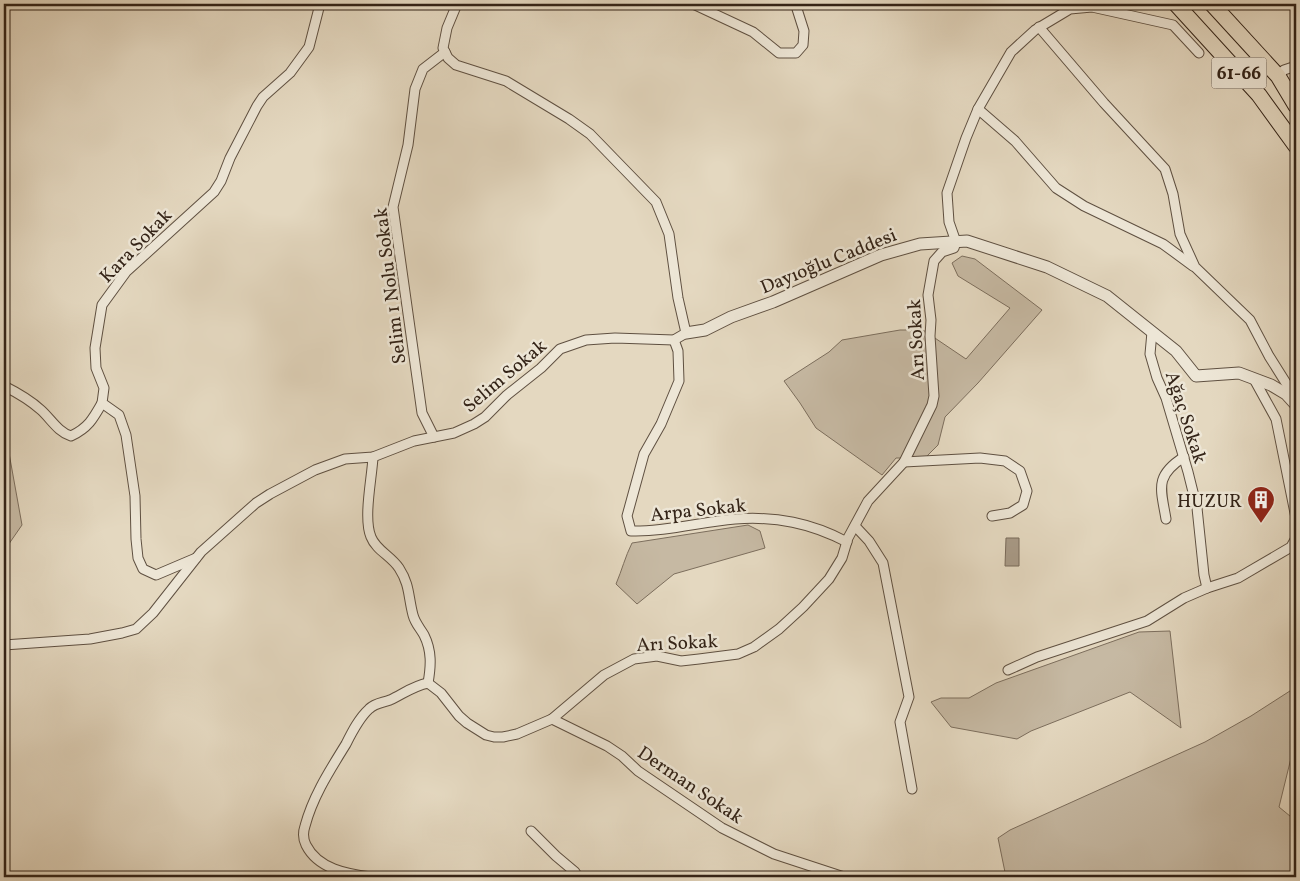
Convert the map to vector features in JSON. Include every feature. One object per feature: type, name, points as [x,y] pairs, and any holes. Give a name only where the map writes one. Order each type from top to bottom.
[{"type":"main road","name":"61-66","points":[[1176,4],[1258,94],[1296,146]]},
{"type":"main road","name":"61-66","points":[[1212,4],[1278,76],[1296,106]]},
{"type":"street","name":"Kara Sokak","points":[[102,403],[104,388],[96,368],[95,348],[102,304],[126,272],[214,192],[257,106],[263,97],[290,73],[309,47],[320,4]]},
{"type":"street","points":[[457,4],[447,28],[443,48],[448,58],[456,64],[506,81],[569,119],[590,134],[656,202],[669,234],[678,298],[686,333],[674,340]]},
{"type":"street","points":[[693,4],[753,32],[780,53],[796,53],[803,45],[804,31],[798,9],[799,4]]},
{"type":"street","points":[[956,242],[949,222],[946,193],[966,138],[978,109],[1011,52],[1039,27],[1070,8],[1092,7],[1173,25],[1198,53]]},
{"type":"street","points":[[1039,27],[1104,103],[1166,169],[1173,194],[1180,234],[1195,267]]},
{"type":"street","name":"Selim 1 Nolu Sokak","points":[[434,437],[422,413],[392,207],[408,145],[414,89],[422,69],[445,52]]},
{"type":"street","points":[[1278,76],[1284,70],[1296,66]]},
{"type":"street","points":[[978,109],[1015,141],[1056,188],[1084,206],[1163,244],[1195,267],[1250,320],[1269,356],[1291,391],[1296,404]]},
{"type":"street","name":"Dayıoğlu Caddesi","points":[[686,333],[705,330],[731,317],[773,302],[881,255],[920,244],[967,241],[1047,267],[1107,296],[1176,351],[1196,376],[1239,373],[1286,394],[1296,404]]},
{"type":"street","name":"Arı Sokak","points":[[428,683],[441,693],[459,716],[486,735],[494,737],[517,734],[552,719],[604,675],[634,659],[657,656],[681,660],[738,654],[754,647],[797,613],[829,579],[842,558],[847,542],[868,502],[904,462],[932,404],[934,396],[930,336],[931,320],[928,295],[934,261],[942,252],[954,248],[956,242]]},
{"type":"street","name":"Ağaç Sokak","points":[[1152,332],[1150,354],[1157,378],[1166,398],[1197,508],[1207,588]]},
{"type":"street","name":"Selim Sokak","points":[[197,558],[256,503],[315,470],[345,459],[373,457],[414,441],[454,433],[485,417],[506,395],[541,368],[560,350],[586,340],[674,340]]},
{"type":"street","name":"Arpa Sokak","points":[[674,340],[679,357],[679,381],[661,424],[644,454],[627,516],[631,531],[651,531],[736,519],[787,521],[813,526],[847,542]]},
{"type":"street","points":[[1254,379],[1276,419],[1296,518]]},
{"type":"street","points":[[4,386],[23,395],[42,410],[64,434],[71,436],[83,431],[102,403],[119,415],[126,436],[136,496],[136,539],[138,558],[143,569],[156,575],[197,558]]},
{"type":"street","points":[[371,877],[351,874],[328,867],[317,860],[305,844],[303,836],[304,827],[320,788],[367,710],[373,705],[391,700],[419,684],[428,683],[431,667],[430,652],[424,635],[415,621],[406,579],[398,566],[376,546],[371,537],[368,523],[373,457]]},
{"type":"street","points":[[1166,519],[1161,488],[1163,476],[1174,463],[1184,457]]},
{"type":"street","points":[[904,462],[980,458],[1005,461],[1020,471],[1028,491],[1023,505],[1010,512],[992,516]]},
{"type":"street","points":[[855,526],[869,540],[883,563],[909,697],[900,722],[912,789]]},
{"type":"street","points":[[1008,670],[1037,657],[1147,621],[1184,598],[1245,574],[1291,547],[1296,538]]},
{"type":"street","points":[[4,645],[90,639],[122,634],[136,629],[153,613],[197,558]]},
{"type":"street","name":"Derman Sokak","points":[[552,719],[607,746],[622,756],[638,771],[722,828],[774,854],[844,877]]},
{"type":"street","points":[[531,831],[578,877]]},
{"type":"shaded area","points":[[962,256],[975,259],[1042,310],[978,383],[945,417],[938,445],[925,458],[896,458],[882,475],[816,428],[784,381],[829,352],[842,340],[900,330],[923,330],[966,359],[1010,308],[958,276],[952,263]]},
{"type":"shaded area","points":[[4,436],[7,442],[22,525],[4,551]]},
{"type":"shaded area","points":[[748,525],[760,531],[765,548],[674,574],[637,604],[616,584],[632,543]]},
{"type":"shaded area","points":[[1006,538],[1019,538],[1019,566],[1005,566]]},
{"type":"shaded area","points":[[1170,631],[1181,728],[1130,692],[1031,731],[1017,739],[951,727],[931,702],[941,698],[969,698],[996,683],[1139,632]]},
{"type":"shaded area","points":[[1293,689],[1296,693],[1296,752],[1292,754],[1279,807],[1296,821],[1296,877],[1006,877],[998,838],[1010,830],[1205,742]]},
{"type":"place","name":"HUZUR","points":[[1261,524]]}]
